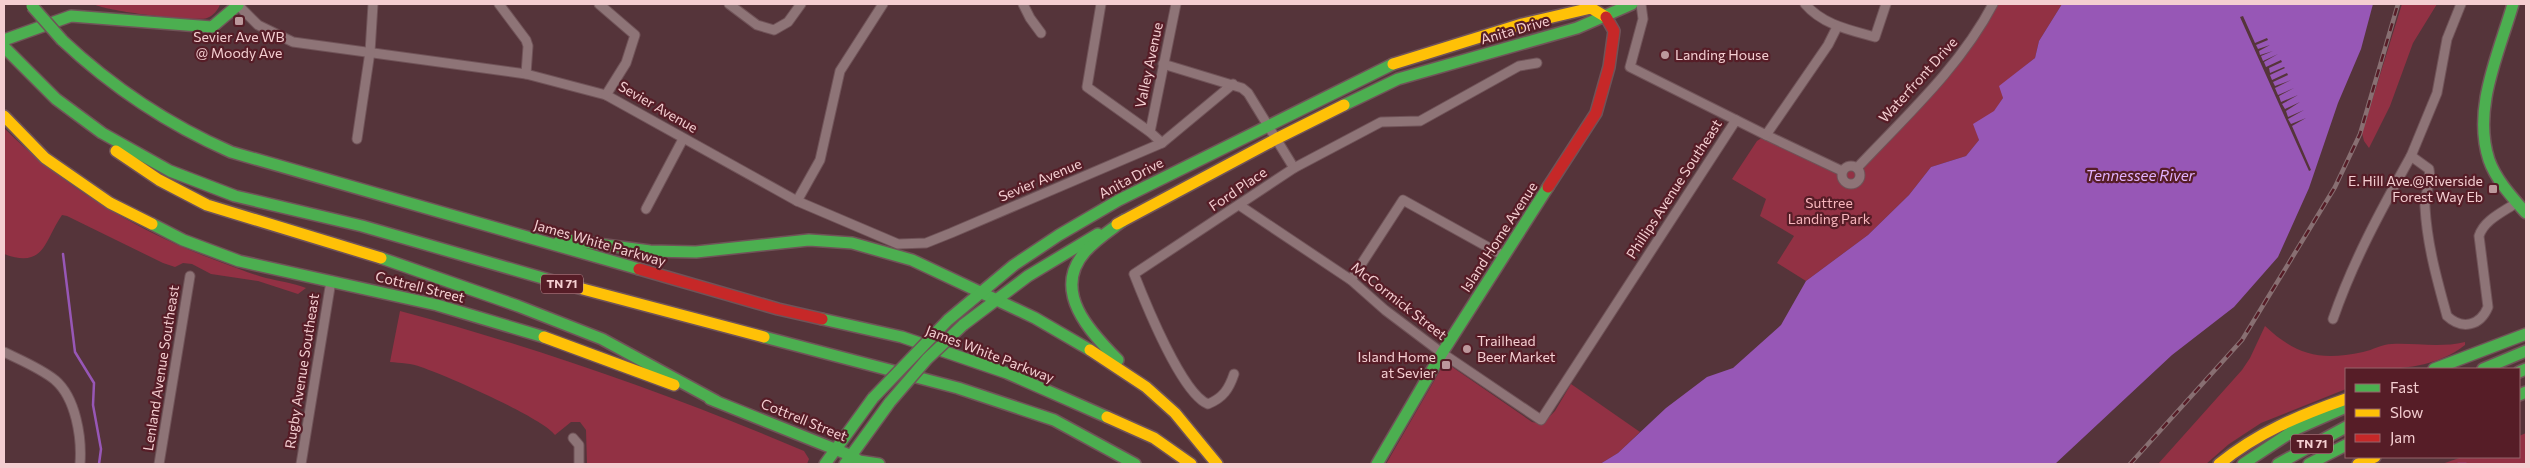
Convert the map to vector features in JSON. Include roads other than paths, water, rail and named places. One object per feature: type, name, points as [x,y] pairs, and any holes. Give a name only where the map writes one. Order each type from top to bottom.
[{"type":"main road","name":"Sevier Avenue","points":[[4,40],[71,16],[212,27],[238,4]]},
{"type":"main road","points":[[1606,17],[1632,4]]},
{"type":"main road","points":[[2513,4],[2485,94],[2483,121],[2489,161],[2500,182],[2526,213]]},
{"type":"main road","name":"James White Parkway","points":[[31,5],[62,40],[120,92],[140,106],[194,137],[262,162],[778,309],[902,337],[1007,373],[1154,438],[1191,464]]},
{"type":"main road","name":"Anita Drive","points":[[825,464],[873,398],[911,356],[979,292],[1059,235],[1119,200],[1399,62],[1522,24],[1591,8],[1606,17]]},
{"type":"main road","name":"Anita Drive","points":[[848,460],[890,402],[928,359],[963,325],[994,300],[1067,251],[1276,139],[1398,79],[1577,28],[1606,17]]},
{"type":"main road","name":"Island Home Avenue","points":[[1377,464],[1442,352],[1596,113],[1606,82],[1614,31],[1606,17]]},
{"type":"main road","name":"TN 71","points":[[4,47],[12,58],[56,100],[102,133],[170,171],[235,196],[362,226],[633,304],[958,388],[1054,420],[1135,464]]},
{"type":"main road","points":[[56,100],[106,144],[159,180],[207,205],[400,264],[518,306],[602,339],[716,400]]},
{"type":"main road","name":"Cottrell Street","points":[[4,116],[46,158],[62,170],[110,203],[183,240],[238,261],[437,305],[557,341],[716,400],[836,450],[848,460],[880,464]]},
{"type":"main road","points":[[1124,220],[1080,257],[1071,277],[1072,298],[1083,322],[1097,340],[1175,413],[1217,464]]},
{"type":"main road","points":[[510,233],[650,251],[696,252],[755,248],[809,240],[852,243],[912,260],[1035,318],[1082,345],[1146,387]]},
{"type":"main road","points":[[2437,368],[2526,334]]},
{"type":"main road","points":[[2486,368],[2526,351]]},
{"type":"main road","points":[[2219,464],[2262,433],[2289,419],[2345,399]]},
{"type":"main road","points":[[2243,464],[2296,430],[2345,407]]},
{"type":"main road","name":"TN 71","points":[[2278,464],[2345,427]]},
{"type":"main road","points":[[2318,464],[2342,447]]},
{"type":"main road","name":"TN 71","points":[[2309,464],[2342,447]]},
{"type":"main road","points":[[2358,464],[2373,458]]},
{"type":"street","name":"Sevier Avenue","points":[[238,4],[258,25],[281,38],[293,42],[526,74],[606,95],[797,201],[898,244],[926,242],[1089,176],[1162,144],[1233,84]]},
{"type":"street","points":[[357,139],[370,52],[373,4]]},
{"type":"street","points":[[499,4],[526,40],[528,46],[526,74]]},
{"type":"street","points":[[599,4],[635,35],[626,63],[606,95]]},
{"type":"street","points":[[729,4],[757,25],[774,30],[788,22],[801,4]]},
{"type":"street","points":[[797,201],[820,160],[840,71],[883,4]]},
{"type":"street","points":[[1023,4],[1041,33]]},
{"type":"street","points":[[1101,4],[1087,87],[1150,132],[1162,144]]},
{"type":"street","name":"Valley Avenue","points":[[1150,132],[1176,4]]},
{"type":"street","points":[[1641,4],[1643,19],[1630,67],[1736,120]]},
{"type":"street","points":[[1805,4],[1811,11],[1837,27],[1875,37],[1886,4]]},
{"type":"street","name":"Waterfront Drive","points":[[1766,135],[1842,171],[1842,179],[1846,184],[1852,185],[1860,177],[1856,168],[1956,59],[1976,32],[1992,4]]},
{"type":"street","points":[[2333,319],[2348,277],[2411,156],[2437,93],[2447,39],[2460,4]]},
{"type":"street","points":[[1766,135],[1828,45],[1837,27]]},
{"type":"street","name":"Ford Place","points":[[1234,374],[1230,388],[1216,401],[1208,404],[1194,394],[1156,327],[1134,274],[1294,168],[1381,122],[1420,121],[1518,66],[1537,63]]},
{"type":"street","points":[[1163,64],[1233,84],[1248,93],[1294,168]]},
{"type":"street","name":"Phillips Avenue Southeast","points":[[1541,420],[1736,120],[1766,135]]},
{"type":"street","points":[[646,209],[683,139]]},
{"type":"street","points":[[2411,156],[2429,169],[2431,181],[2424,204],[2432,260],[2447,316],[2454,322],[2464,325],[2480,321],[2485,315],[2488,308],[2479,236],[2481,228],[2516,203]]},
{"type":"street","points":[[1842,171],[1847,166],[1856,168]]},
{"type":"street","points":[[1351,280],[1403,200],[1504,256]]},
{"type":"street","name":"McCormick Street","points":[[1239,205],[1351,280],[1385,310],[1442,352],[1541,420]]},
{"type":"street","name":"Lenland Avenue Southeast","points":[[159,464],[190,276]]},
{"type":"street","name":"Rugby Avenue Southeast","points":[[301,464],[331,281]]},
{"type":"street","points":[[4,352],[54,380],[62,388],[74,416],[79,437],[80,464]]},
{"type":"street","points":[[573,438],[578,445],[579,464]]},
{"type":"water","name":"Tennessee River","points":[[2062,4],[2373,4],[2361,49],[2338,103],[2309,188],[2278,257],[2234,307],[2172,355],[2055,464],[1600,464],[1618,453],[1666,408],[1707,377],[1733,368],[1781,325],[1806,281],[1868,235],[1909,195],[1931,167],[1966,156],[1979,140],[1973,124],[1994,111],[2003,98],[1999,86],[2035,58],[2039,41]]},
{"type":"waterway","points":[[63,254],[75,352],[94,383],[93,405],[101,449],[99,464]]},
{"type":"waterway","points":[[2458,464],[2466,464]]},
{"type":"railway","points":[[2130,464],[2242,340],[2335,187],[2360,134],[2398,4]]},
{"type":"place","name":"Sevier Ave WB @ Moody Ave","points":[[239,21]]},
{"type":"place","name":"Landing House","points":[[1665,55]]},
{"type":"place","name":"E. Hill Ave.@Riverside Forest Way Eb","points":[[2493,189]]},
{"type":"place","name":"Trailhead Beer Market","points":[[1467,349]]},
{"type":"place","name":"Island Home at Sevier","points":[[1446,365]]},
{"type":"park label","name":"Suttree Landing Park","points":[[1829,212]]}]
